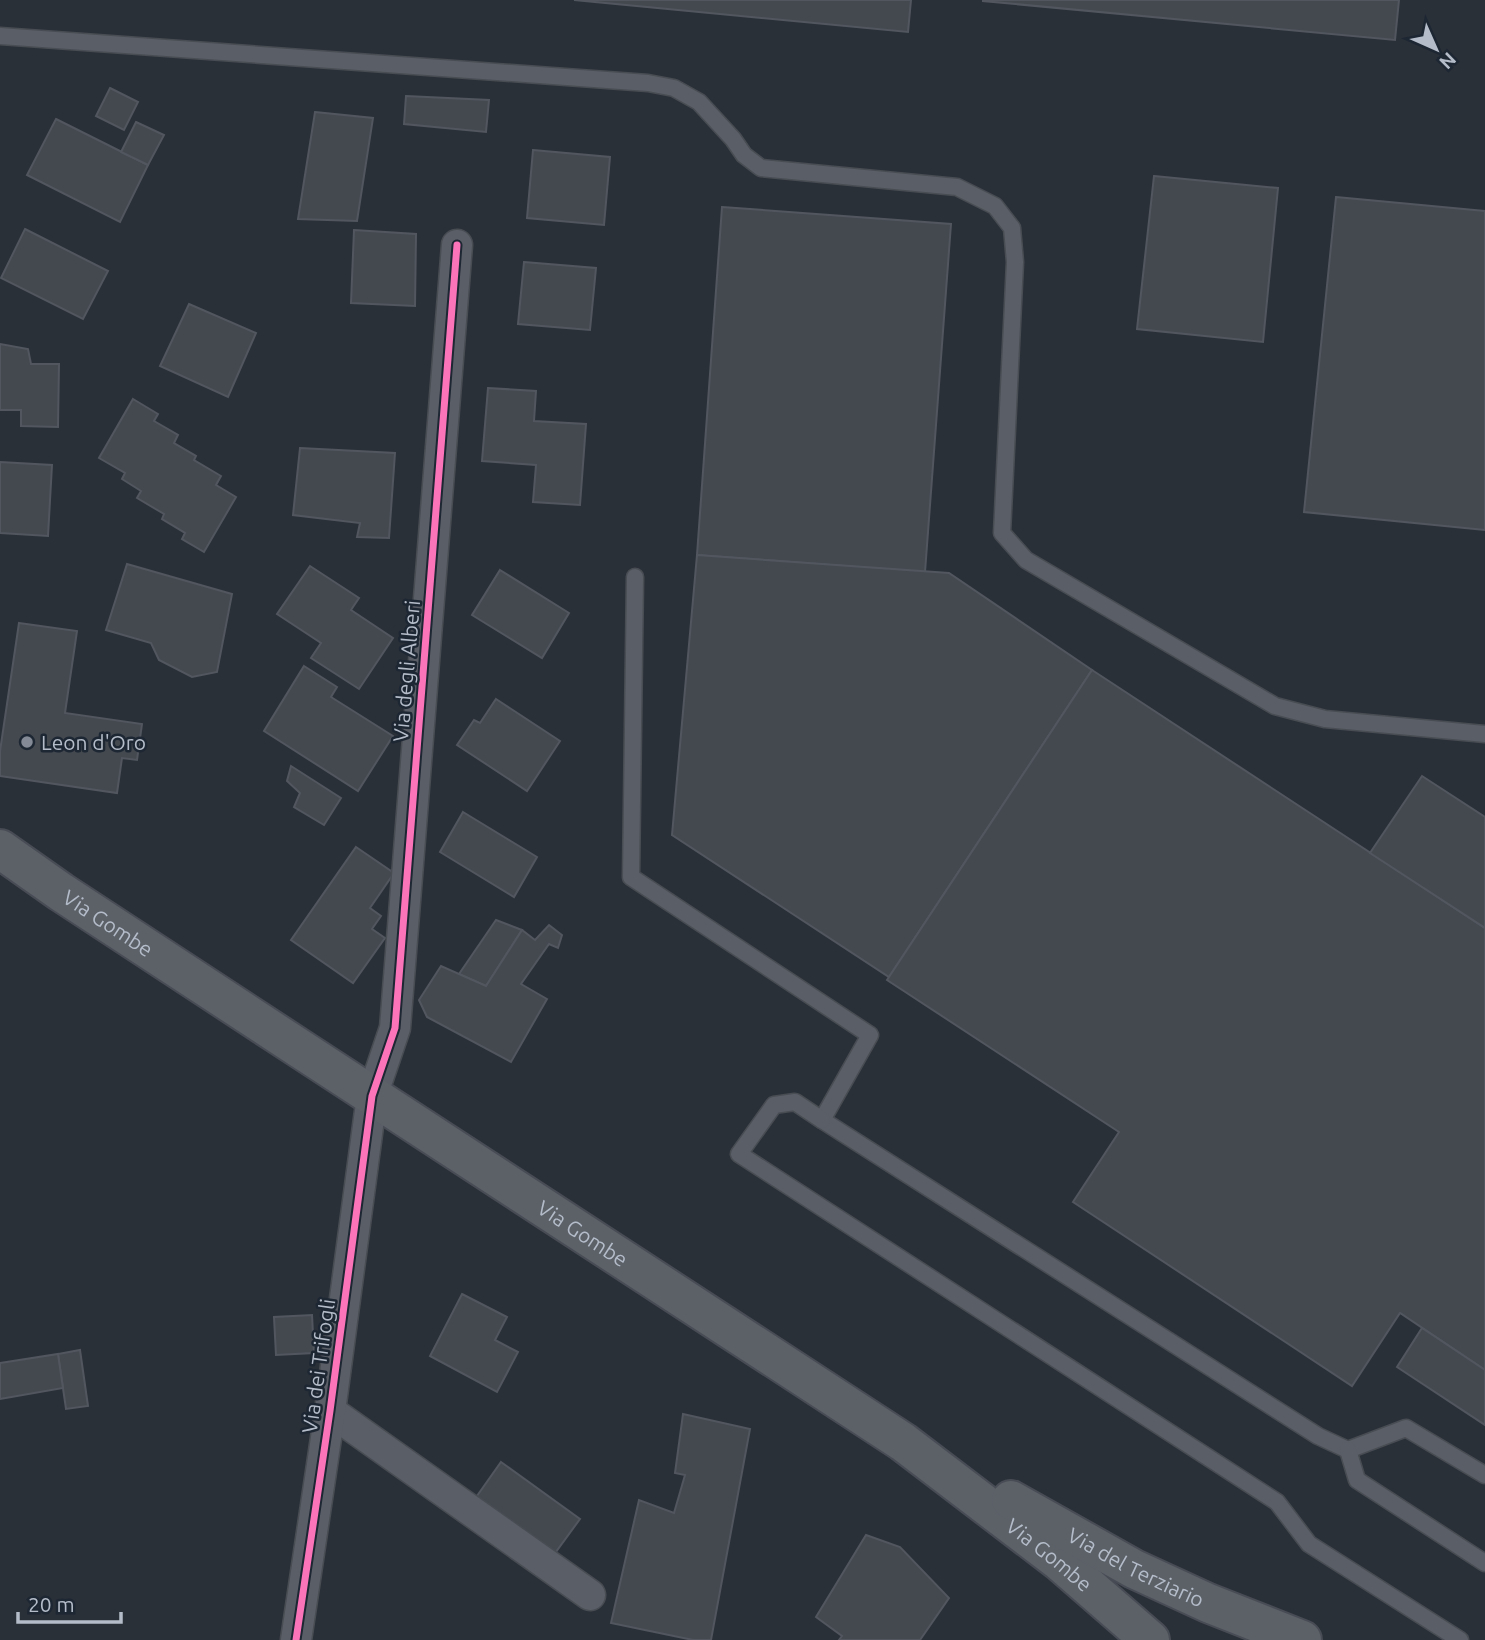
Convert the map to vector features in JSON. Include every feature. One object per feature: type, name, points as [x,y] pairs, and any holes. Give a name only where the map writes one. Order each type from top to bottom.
[{"type":"main road","name":"Via Gombe","points":[[0,849],[61,892],[903,1442],[1059,1561],[1150,1640]]},
{"type":"main road","points":[[0,871],[61,892]]},
{"type":"main road","name":"Via del Terziario","points":[[903,1442],[1134,1569],[1208,1603],[1302,1640]]},
{"type":"street","name":"Via degli Alberi","points":[[372,1096],[395,1028],[457,246]]},
{"type":"street","name":"Via dei Trifogli","points":[[296,1640],[372,1096]]},
{"type":"street","points":[[330,1411],[590,1595]]},
{"type":"lane","points":[[0,36],[648,83],[674,88],[699,102],[744,155],[761,168],[957,187],[995,205],[1012,228],[1015,262],[1002,533],[1027,560],[1275,706],[1325,719],[1485,734]]},
{"type":"lane","points":[[635,577],[631,877],[870,1035],[822,1120]]},
{"type":"lane","points":[[1460,1640],[1309,1544],[1277,1502],[739,1154],[774,1105],[795,1102],[1318,1436],[1348,1450],[1406,1428],[1485,1475]]},
{"type":"lane","points":[[1348,1450],[1357,1480],[1485,1563]]},
{"type":"building","points":[[574,0],[911,0],[908,32]]},
{"type":"building","points":[[983,0],[1399,0],[1395,40]]},
{"type":"building","points":[[110,88],[138,102],[124,130],[96,116]]},
{"type":"building","points":[[406,96],[489,100],[486,132],[404,124]]},
{"type":"building","points":[[315,112],[373,118],[357,221],[298,219]]},
{"type":"building","points":[[56,119],[148,165],[120,222],[27,175]]},
{"type":"building","points":[[136,122],[164,135],[148,165],[121,152]]},
{"type":"building","points":[[533,150],[610,157],[604,225],[527,218]]},
{"type":"building","points":[[1154,176],[1278,188],[1263,342],[1137,329]]},
{"type":"building","points":[[1336,197],[1485,211],[1485,530],[1304,512]]},
{"type":"building","points":[[722,207],[951,224],[925,572],[697,555]]},
{"type":"building","points":[[25,229],[108,271],[83,319],[1,278]]},
{"type":"building","points":[[354,230],[416,234],[415,306],[351,303]]},
{"type":"building","points":[[524,262],[596,268],[590,330],[518,324]]},
{"type":"building","points":[[189,304],[256,333],[228,397],[160,366]]},
{"type":"building","points":[[0,344],[28,349],[31,364],[59,364],[58,427],[21,426],[21,410],[0,410]]},
{"type":"building","points":[[488,388],[536,391],[534,421],[586,424],[580,505],[533,502],[536,465],[482,461]]},
{"type":"building","points":[[133,399],[158,414],[154,421],[178,435],[174,443],[196,456],[194,460],[221,476],[216,485],[236,497],[204,552],[182,539],[185,533],[162,519],[164,514],[137,498],[141,491],[122,479],[125,473],[99,458]]},
{"type":"building","points":[[300,448],[395,453],[389,538],[357,537],[360,523],[293,515]]},
{"type":"building","points":[[0,462],[52,465],[48,536],[0,533]]},
{"type":"building","points":[[697,555],[949,573],[1092,670],[889,977],[672,835]]},
{"type":"building","points":[[127,564],[232,594],[217,672],[192,677],[159,660],[151,643],[106,630]]},
{"type":"building","points":[[310,566],[359,598],[351,610],[393,638],[359,689],[311,658],[321,643],[277,614]]},
{"type":"building","points":[[500,570],[569,613],[542,658],[472,615]]},
{"type":"building","points":[[19,623],[77,631],[65,713],[142,724],[137,760],[122,758],[117,793],[0,776],[0,751]]},
{"type":"building","points":[[304,666],[337,687],[331,697],[393,736],[358,791],[264,731]]},
{"type":"building","points":[[1092,670],[1485,928],[1485,1370],[1400,1313],[1352,1386],[1073,1202],[1119,1132],[887,980]]},
{"type":"building","points":[[496,699],[560,741],[527,791],[457,745],[474,720],[480,723]]},
{"type":"building","points":[[291,766],[341,798],[324,825],[294,807],[300,793],[287,781]]},
{"type":"building","points":[[1422,776],[1485,817],[1485,928],[1370,853]]},
{"type":"building","points":[[463,812],[537,857],[514,897],[440,852]]},
{"type":"building","points":[[356,847],[394,873],[370,908],[381,916],[372,929],[385,938],[353,983],[291,940]]},
{"type":"building","points":[[496,920],[522,930],[486,986],[459,974]]},
{"type":"building","points":[[549,925],[562,935],[558,948],[549,944],[521,984],[547,999],[511,1062],[427,1017],[419,1000],[441,966],[486,986],[522,930],[535,940]]},
{"type":"building","points":[[462,1294],[507,1317],[495,1340],[518,1352],[497,1392],[430,1356]]},
{"type":"building","points":[[312,1315],[314,1353],[276,1355],[274,1317]]},
{"type":"building","points":[[1422,1328],[1485,1370],[1485,1425],[1397,1367]]},
{"type":"building","points":[[80,1350],[88,1406],[66,1409],[58,1354]]},
{"type":"building","points":[[58,1354],[63,1388],[0,1399],[0,1363]]},
{"type":"building","points":[[683,1414],[750,1429],[711,1640],[693,1640],[611,1623],[639,1500],[674,1513],[685,1475],[675,1473]]},
{"type":"building","points":[[501,1462],[580,1519],[550,1560],[472,1503]]},
{"type":"building","points":[[866,1535],[900,1547],[949,1598],[920,1640],[839,1640],[842,1636],[816,1617]]},
{"type":"cycle path","points":[[296,1640],[372,1096],[395,1028],[457,245]]},
{"type":"place","name":"Leon d'Oro","points":[[27,742]]}]
